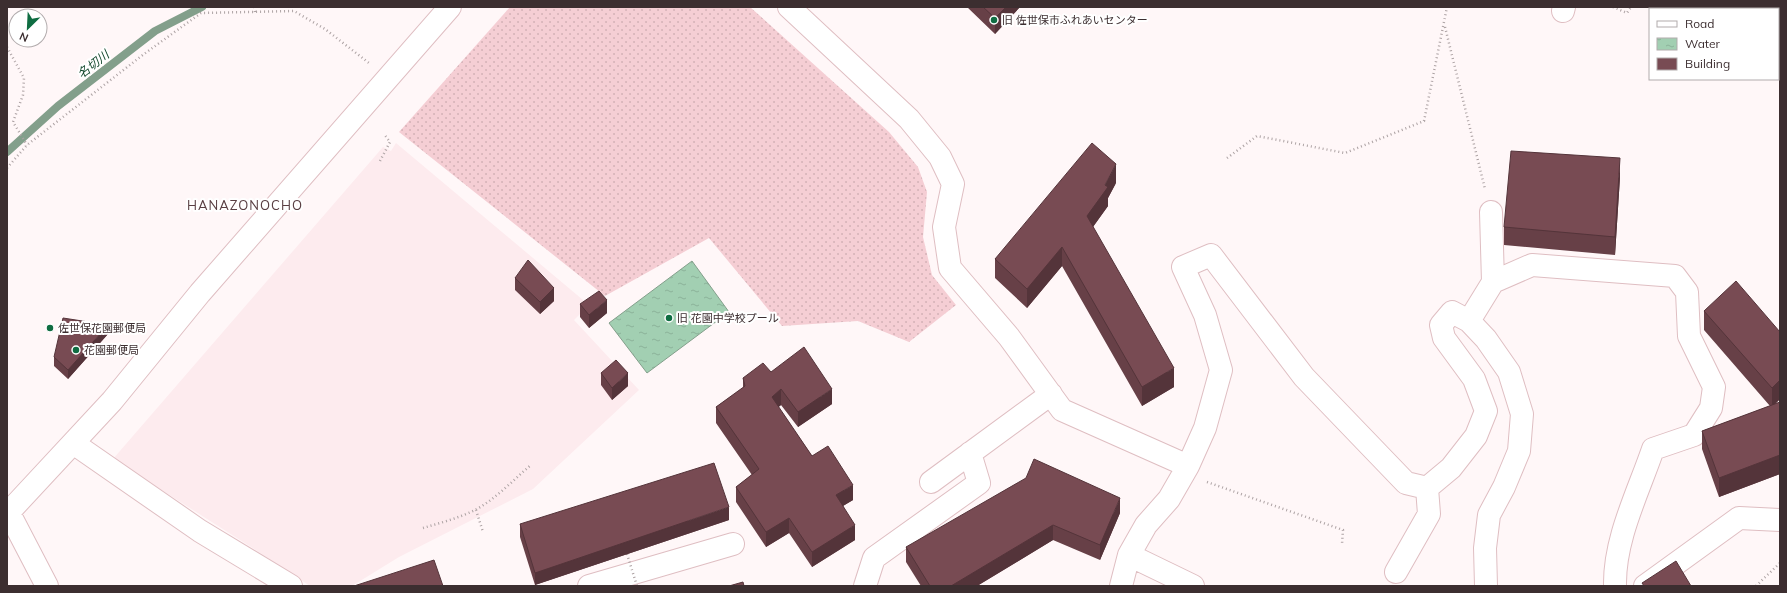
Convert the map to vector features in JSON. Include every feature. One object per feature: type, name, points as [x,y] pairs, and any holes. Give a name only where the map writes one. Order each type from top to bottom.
[{"type":"street","points":[[48,586],[8,514],[112,401],[200,293],[450,7]]},
{"type":"street","points":[[789,7],[909,119],[940,157],[953,184],[944,227],[950,268],[1009,337],[1062,410],[1188,466]]},
{"type":"street","points":[[1469,321],[1493,282],[1491,212]]},
{"type":"street","points":[[1121,586],[1129,555],[1146,525],[1169,499],[1188,466],[1205,428],[1221,370],[1205,315],[1183,267],[1211,255],[1304,377],[1406,483],[1427,488]]},
{"type":"street","points":[[1493,282],[1532,265],[1675,276],[1687,292],[1688,336],[1714,387],[1711,408],[1694,435],[1653,449],[1627,521],[1615,567],[1615,586]]},
{"type":"street","points":[[1427,488],[1450,468],[1476,436],[1486,411],[1474,379],[1444,338],[1441,325],[1452,312],[1469,321],[1486,339],[1509,372],[1522,414],[1519,451],[1504,487],[1489,515],[1485,548],[1486,586]]},
{"type":"street","points":[[931,482],[1050,394]]},
{"type":"street","points":[[73,443],[200,531],[291,586]]},
{"type":"street","points":[[866,586],[874,558],[979,483],[970,453]]},
{"type":"street","points":[[1396,572],[1429,514],[1427,488]]},
{"type":"street","points":[[1645,586],[1739,518],[1780,520]]},
{"type":"street","points":[[589,586],[733,544]]},
{"type":"street","points":[[1129,555],[1192,586]]},
{"type":"path","points":[[254,7],[255,12]]},
{"type":"path","points":[[1227,158],[1257,136],[1345,153],[1424,121],[1447,7]]},
{"type":"path","points":[[1613,7],[1627,13],[1631,7]]},
{"type":"path","points":[[7,168],[27,144],[144,54],[201,13],[294,11],[325,29],[388,78]]},
{"type":"path","points":[[1444,25],[1491,212]]},
{"type":"path","points":[[7,47],[24,78],[23,95],[13,122],[27,144]]},
{"type":"path","points":[[380,161],[390,142],[384,134]]},
{"type":"path","points":[[423,528],[476,510],[488,502],[531,465]]},
{"type":"path","points":[[1188,466],[1205,481],[1343,530],[1342,544]]},
{"type":"path","points":[[476,510],[482,532]]},
{"type":"path","points":[[627,554],[637,586]]},
{"type":"path","points":[[1756,586],[1780,564]]},
{"type":"shaded area","points":[[510,7],[750,7],[889,132],[918,167],[927,192],[923,237],[932,275],[956,305],[909,342],[858,321],[782,326],[709,238],[605,296],[399,132]]},
{"type":"shaded area","points":[[396,143],[589,305],[574,320],[639,390],[533,489],[399,557],[352,586],[310,586],[113,459],[383,147],[391,151]]},
{"type":"water","name":"旧 花園中学校プール","points":[[692,261],[729,312],[647,373],[609,323]]},
{"type":"building","points":[[983,7],[1006,7],[995,18]]},
{"type":"building","points":[[1092,143],[1116,164],[1105,185],[1108,187],[1087,216],[1174,368],[1142,387],[1062,247],[1027,289],[995,259]]},
{"type":"building","points":[[1511,151],[1620,158],[1615,237],[1504,227]]},
{"type":"building","points":[[528,260],[554,288],[540,302],[515,278]]},
{"type":"building","points":[[1736,281],[1780,332],[1780,380],[1772,388],[1704,311]]},
{"type":"building","points":[[599,291],[607,300],[589,315],[580,304]]},
{"type":"building","name":"花園郵便局","points":[[63,318],[108,325],[68,370],[54,357]]},
{"type":"building","points":[[804,347],[832,389],[798,412],[781,389],[772,397],[812,456],[828,446],[853,485],[836,495],[855,525],[812,552],[789,518],[766,532],[736,487],[759,469],[716,407],[745,386],[743,378],[763,363],[771,372]]},
{"type":"building","points":[[616,360],[628,373],[612,388],[601,373]]},
{"type":"building","points":[[1780,402],[1780,455],[1719,478],[1702,431]]},
{"type":"building","points":[[1034,459],[1120,498],[1100,545],[1053,525],[951,586],[930,586],[906,547],[1026,478]]},
{"type":"building","points":[[714,463],[729,507],[535,573],[520,524]]},
{"type":"building","points":[[434,560],[443,586],[354,586]]},
{"type":"building","points":[[1676,561],[1691,586],[1644,586],[1642,583]]},
{"type":"building","points":[[743,582],[744,586],[729,586]]},
{"type":"waterway","name":"名切川","points":[[7,152],[58,106],[155,31],[202,7]]},
{"type":"place","name":"旧 佐世保市ふれあいセンター","points":[[994,20]]},
{"type":"place","name":"旧 花園中学校プール","points":[[669,318]]},
{"type":"place","name":"佐世保花園郵便局","points":[[50,328]]},
{"type":"place","name":"花園郵便局","points":[[76,350]]},
{"type":"district","name":"HANAZONOCHO","points":[[245,205]]}]
